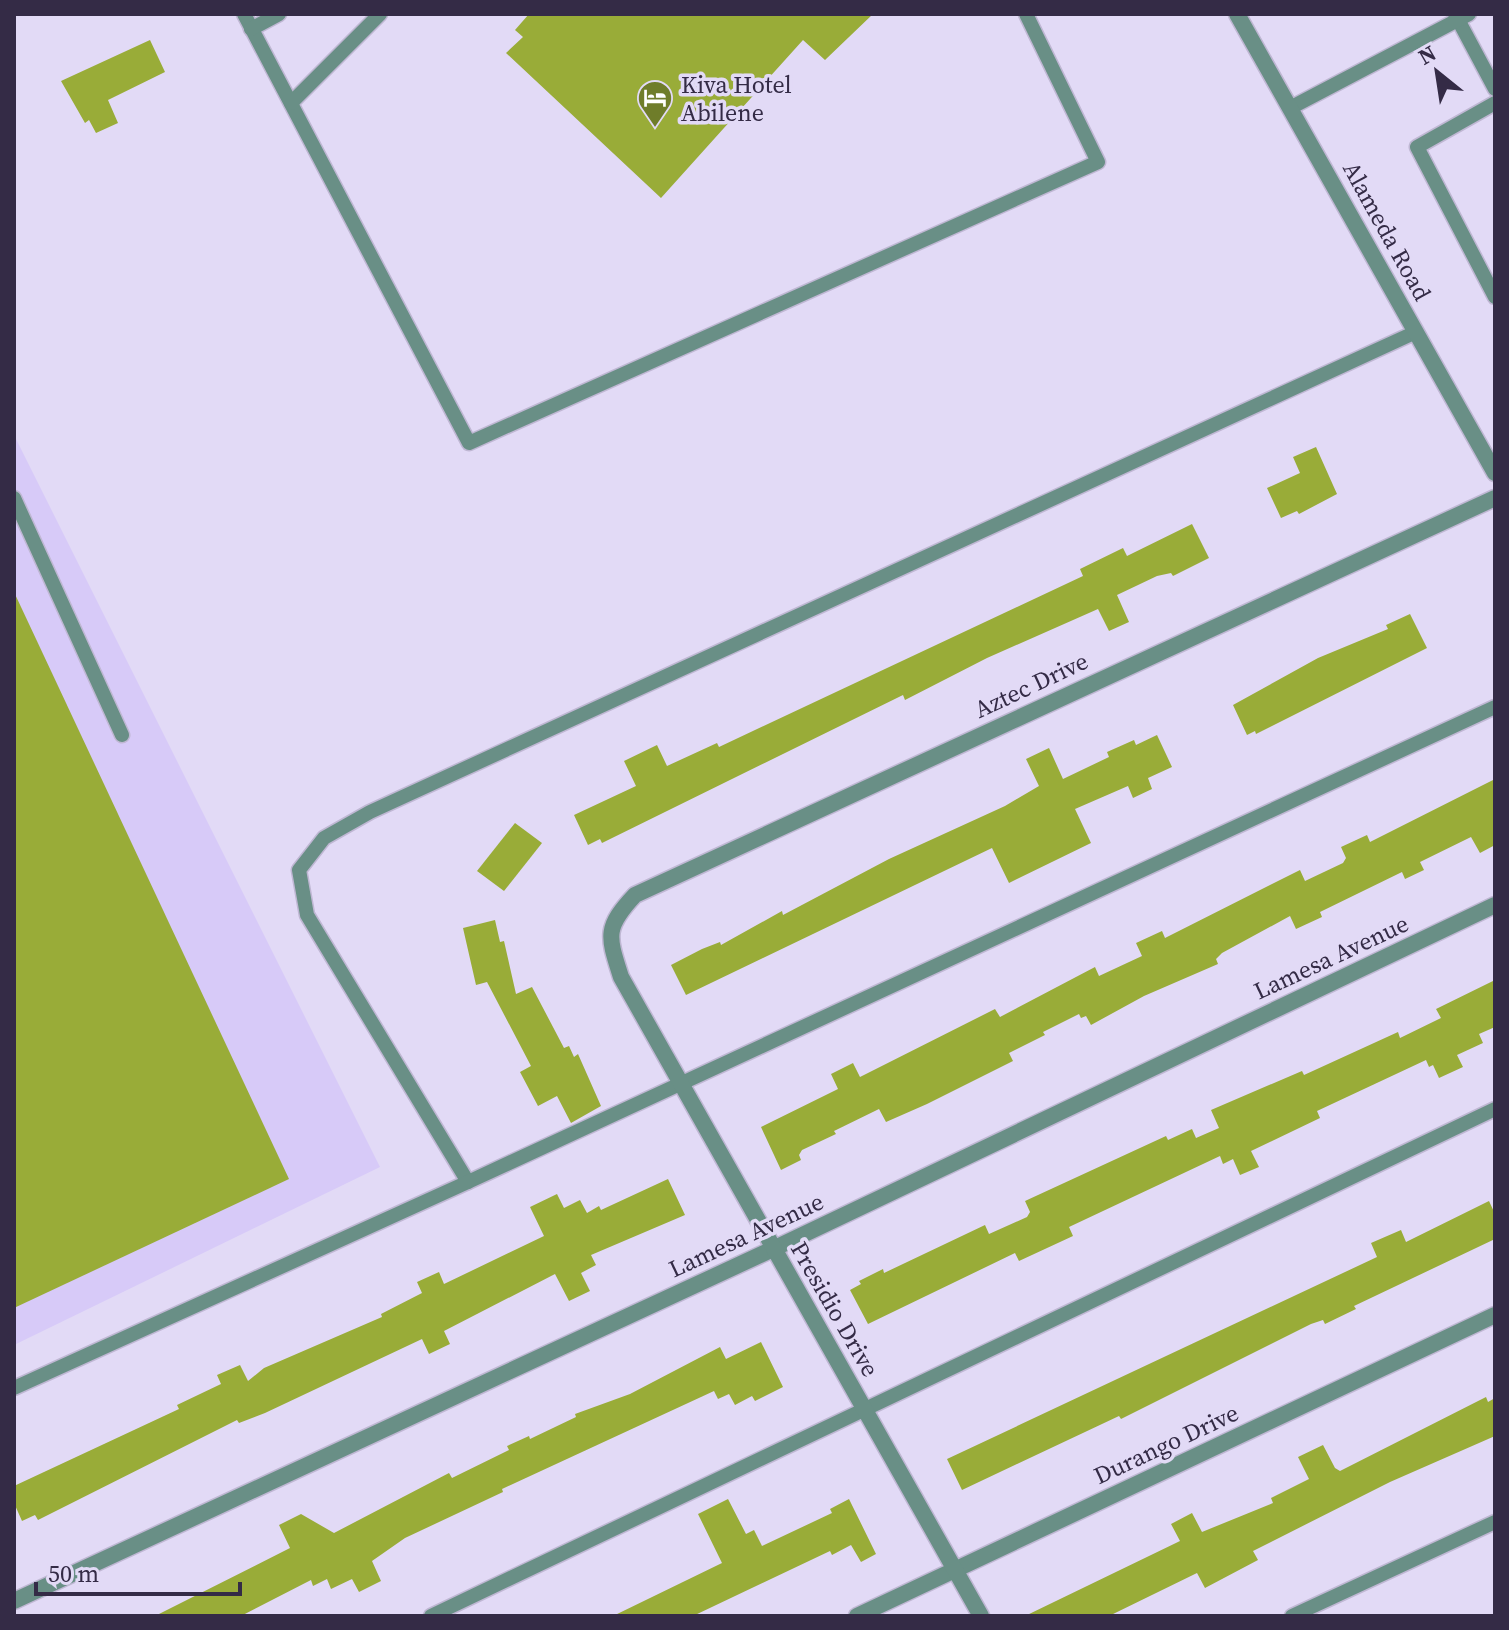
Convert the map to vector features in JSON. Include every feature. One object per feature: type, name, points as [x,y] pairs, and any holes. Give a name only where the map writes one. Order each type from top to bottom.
[{"type":"street","name":"Alameda Road","points":[[1237,14],[1495,473]]},
{"type":"street","name":"Aztec Drive","points":[[609,939],[617,914],[635,895],[1495,498]]},
{"type":"street","name":"Lamesa Avenue","points":[[14,1601],[773,1249],[1495,905]]},
{"type":"street","name":"Presidio Drive","points":[[609,939],[621,977],[981,1616]]},
{"type":"street","name":"Durango Drive","points":[[857,1616],[1495,1315]]},
{"type":"lane","points":[[244,14],[469,443],[1098,162],[1026,14]]},
{"type":"lane","points":[[251,29],[279,14]]},
{"type":"lane","points":[[291,103],[380,14]]},
{"type":"lane","points":[[1290,108],[1461,16],[1495,89]]},
{"type":"lane","points":[[1495,103],[1417,147],[1495,297]]},
{"type":"lane","points":[[468,1182],[307,915],[299,870],[324,838],[370,812],[1416,332]]},
{"type":"lane","points":[[14,498],[122,735]]},
{"type":"lane","points":[[14,1388],[468,1182],[1495,707]]},
{"type":"lane","points":[[431,1616],[1495,1109]]},
{"type":"lane","points":[[1292,1616],[1495,1522]]},
{"type":"shaded area","points":[[14,435],[380,1167],[14,1345]]},
{"type":"building","name":"Kiva Hotel Abilene","points":[[529,14],[873,14],[825,60],[803,40],[661,198],[506,53],[523,37],[515,30]]},
{"type":"building","points":[[150,40],[165,72],[108,100],[118,123],[96,133],[89,120],[85,123],[61,81]]},
{"type":"building","points":[[1316,447],[1337,494],[1299,514],[1297,511],[1281,518],[1267,488],[1300,473],[1293,457]]},
{"type":"building","points":[[1192,524],[1209,558],[1173,576],[1171,573],[1157,576],[1117,595],[1129,622],[1109,631],[1098,609],[987,658],[905,700],[903,695],[602,843],[600,839],[588,845],[574,815],[636,786],[624,761],[657,745],[667,766],[717,743],[719,747],[1083,576],[1080,569],[1123,548],[1127,556]]},
{"type":"building","points":[[14,592],[289,1179],[14,1308]]},
{"type":"building","points":[[1410,614],[1427,648],[1256,734],[1255,731],[1247,735],[1233,705],[1318,658],[1388,629],[1386,625]]},
{"type":"building","points":[[1157,735],[1172,767],[1148,778],[1152,789],[1133,798],[1128,786],[1075,809],[1091,843],[1009,883],[992,848],[686,995],[671,965],[702,949],[720,942],[721,945],[782,911],[783,915],[889,859],[1005,806],[1039,786],[1026,759],[1049,748],[1063,779],[1109,757],[1107,752],[1134,740],[1136,745]]},
{"type":"building","points":[[1495,779],[1495,845],[1480,853],[1471,837],[1420,862],[1424,870],[1405,879],[1402,872],[1320,912],[1322,917],[1296,929],[1290,916],[1222,953],[1216,959],[1218,964],[1144,996],[1091,1025],[1086,1016],[1081,1018],[1079,1014],[1043,1032],[1045,1035],[1009,1053],[1013,1061],[927,1104],[886,1122],[879,1109],[834,1131],[836,1134],[802,1150],[799,1155],[801,1160],[781,1170],[761,1127],[838,1089],[831,1074],[853,1063],[860,1077],[995,1009],[1000,1017],[1095,967],[1099,976],[1142,956],[1136,943],[1162,931],[1165,938],[1300,870],[1305,881],[1343,863],[1346,858],[1341,847],[1367,835],[1370,842]]},
{"type":"building","points":[[515,823],[542,843],[504,891],[477,871]]},
{"type":"building","points":[[495,920],[500,942],[504,941],[516,994],[532,987],[564,1048],[569,1046],[574,1057],[578,1054],[601,1106],[571,1123],[557,1096],[538,1106],[520,1072],[531,1066],[487,982],[476,985],[463,928]]},
{"type":"building","points":[[1495,980],[1495,1027],[1479,1034],[1483,1043],[1457,1055],[1463,1067],[1439,1078],[1433,1065],[1429,1067],[1426,1060],[1317,1111],[1320,1118],[1251,1151],[1259,1167],[1240,1175],[1233,1159],[1223,1164],[1220,1156],[1069,1227],[1073,1236],[1019,1261],[1015,1253],[868,1324],[850,1290],[861,1284],[859,1281],[883,1269],[884,1273],[985,1225],[989,1234],[1027,1217],[1030,1212],[1025,1201],[1166,1136],[1168,1140],[1192,1129],[1196,1138],[1219,1128],[1211,1110],[1302,1071],[1304,1075],[1398,1032],[1400,1038],[1441,1018],[1436,1009]]},
{"type":"building","points":[[668,1179],[685,1215],[591,1255],[596,1265],[581,1273],[590,1291],[569,1301],[555,1274],[444,1331],[450,1344],[429,1354],[422,1339],[265,1413],[239,1423],[237,1420],[38,1520],[35,1515],[22,1521],[14,1503],[14,1486],[179,1409],[177,1405],[221,1384],[217,1375],[240,1365],[248,1381],[264,1368],[382,1317],[381,1314],[422,1293],[417,1282],[439,1272],[444,1284],[544,1236],[530,1207],[557,1194],[564,1208],[580,1200],[587,1213],[599,1206],[601,1210]]},
{"type":"building","points":[[1489,1201],[1495,1214],[1495,1239],[1354,1306],[1356,1309],[1325,1324],[1323,1320],[1311,1324],[1121,1419],[1119,1416],[962,1490],[947,1459],[1377,1257],[1371,1243],[1401,1230],[1406,1242]]},
{"type":"building","points":[[761,1342],[783,1387],[755,1401],[752,1396],[735,1405],[729,1394],[718,1399],[714,1391],[502,1489],[503,1492],[405,1538],[372,1561],[381,1581],[359,1592],[352,1579],[331,1589],[327,1579],[313,1586],[311,1580],[241,1616],[155,1616],[290,1548],[279,1525],[301,1514],[334,1533],[449,1473],[452,1478],[509,1450],[507,1446],[529,1436],[530,1439],[576,1417],[575,1414],[630,1394],[720,1347],[726,1359]]},
{"type":"building","points":[[1486,1397],[1488,1402],[1495,1398],[1495,1436],[1390,1482],[1253,1551],[1258,1560],[1205,1588],[1197,1573],[1109,1616],[1025,1616],[1180,1541],[1171,1524],[1192,1513],[1202,1532],[1273,1503],[1271,1498],[1309,1479],[1298,1457],[1323,1445],[1335,1468],[1340,1471]]},
{"type":"building","points":[[728,1499],[746,1534],[754,1530],[762,1546],[832,1513],[830,1509],[849,1499],[876,1554],[861,1562],[851,1545],[832,1555],[830,1551],[693,1616],[613,1616],[722,1563],[698,1514]]},
{"type":"place","name":"Kiva Hotel Abilene","points":[[655,129]]}]
